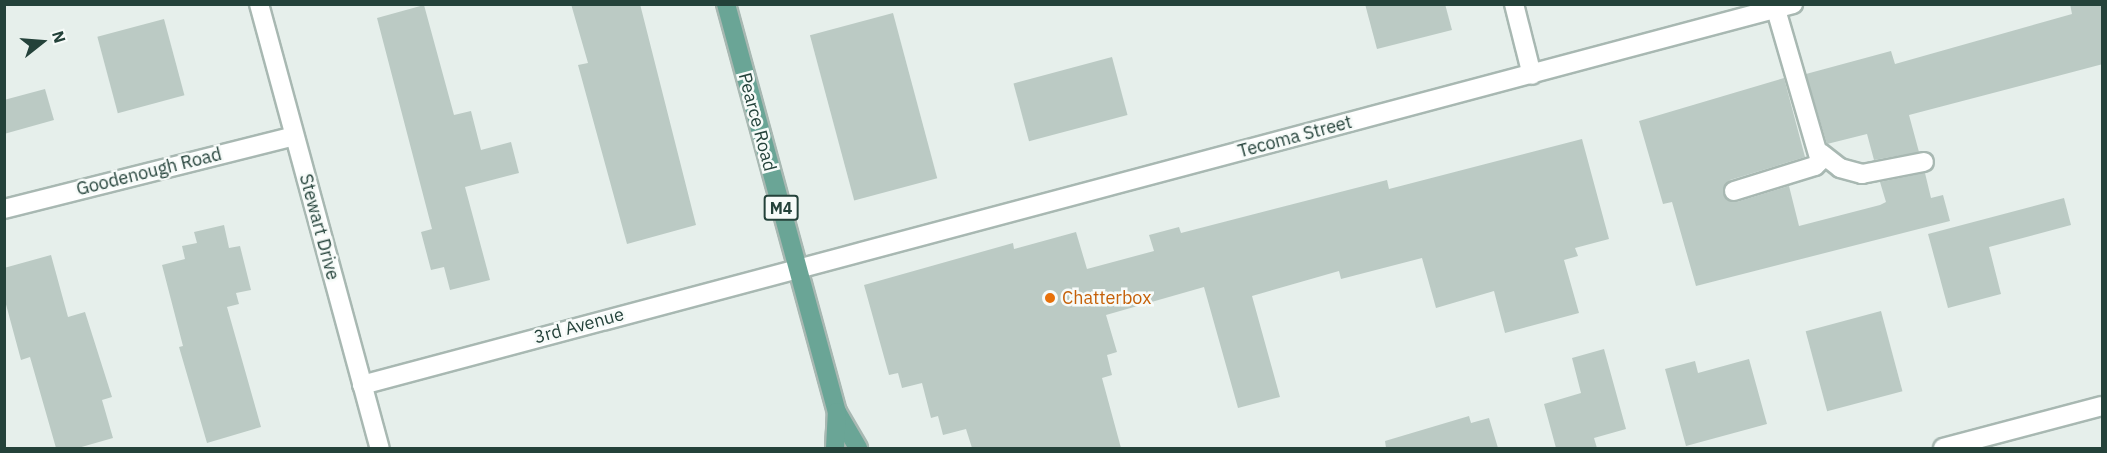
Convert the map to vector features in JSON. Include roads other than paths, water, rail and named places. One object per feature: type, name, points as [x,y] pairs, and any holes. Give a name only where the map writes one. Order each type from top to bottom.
[{"type":"main road","name":"Pearce Road","points":[[726,4],[837,412],[858,448]]},
{"type":"main road","name":"Pearce Road","points":[[835,448],[837,412]]},
{"type":"street","name":"Stewart Drive","points":[[259,4],[380,448]]},
{"type":"street","points":[[1514,4],[1532,75]]},
{"type":"street","name":"Tecoma Street","points":[[797,267],[1532,75],[1793,4]]},
{"type":"street","points":[[1776,10],[1821,153],[1840,168],[1862,174],[1924,162]]},
{"type":"street","name":"Goodenough Road","points":[[4,209],[294,136]]},
{"type":"street","points":[[1734,191],[1815,166],[1821,153]]},
{"type":"street","name":"3rd Avenue","points":[[362,385],[797,267]]},
{"type":"street","points":[[1943,448],[2103,406]]},
{"type":"place","name":"Chatterbox","points":[[1050,298]]}]
